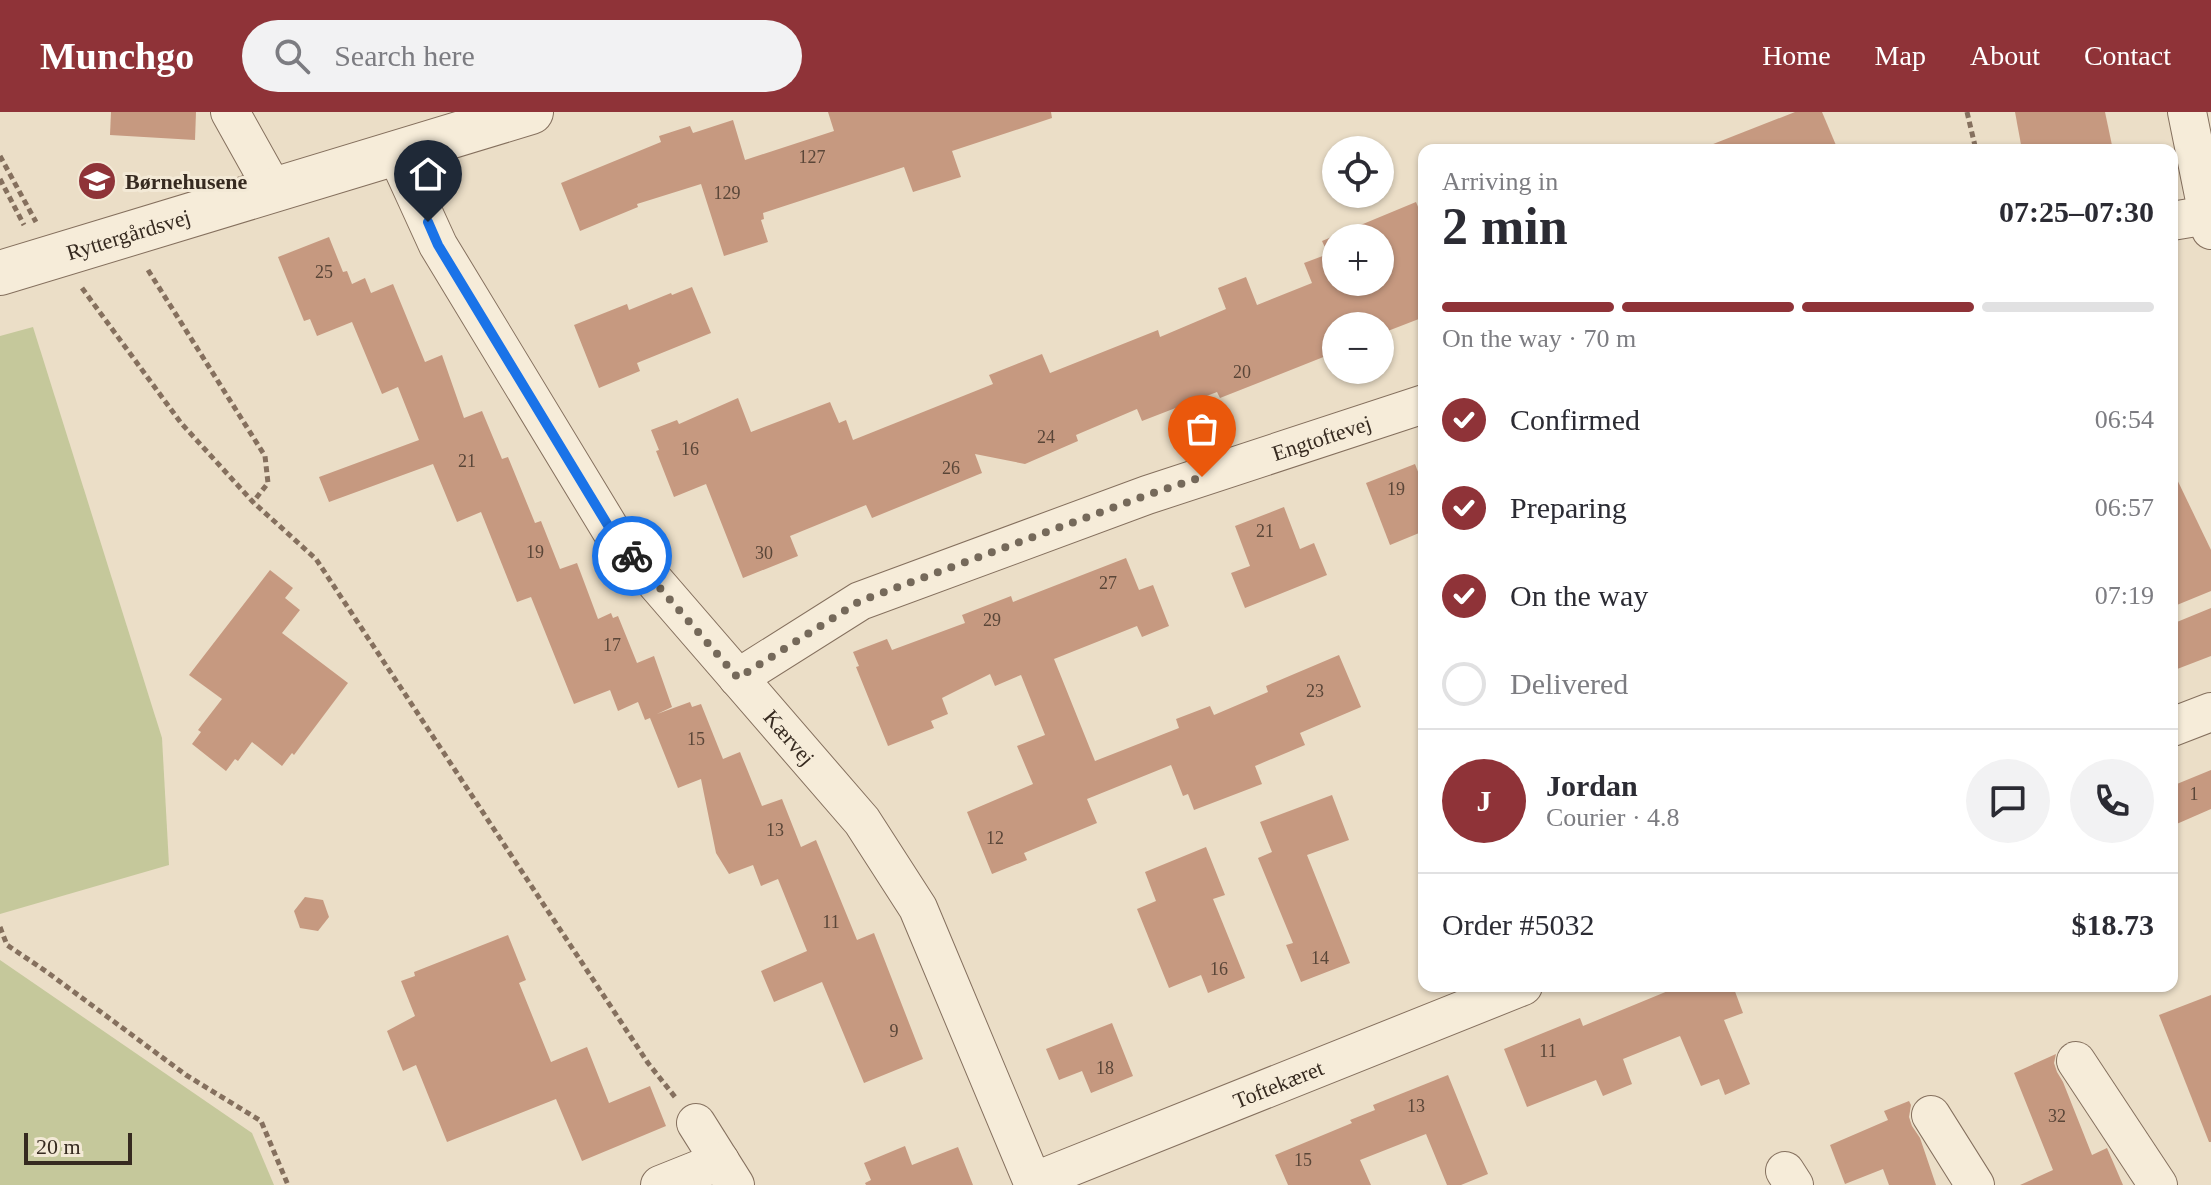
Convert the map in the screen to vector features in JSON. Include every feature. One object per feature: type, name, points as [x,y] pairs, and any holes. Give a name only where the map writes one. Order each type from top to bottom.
[{"type":"street","points":[[230,112],[273,189]]},
{"type":"street","name":"Ryttergårdsvej","points":[[0,273],[531,112]]},
{"type":"street","points":[[2187,112],[2197,222]]},
{"type":"street","name":"Kærvej","points":[[396,153],[438,245],[612,532],[862,821],[918,908],[1033,1183]]},
{"type":"street","name":"Engtoftevej","points":[[738,678],[860,601],[1147,495],[1418,406]]},
{"type":"street","points":[[2178,725],[2211,712]]},
{"type":"street","name":"Toftekæret","points":[[1033,1183],[1508,992]]},
{"type":"street","points":[[2076,1061],[2158,1185]]},
{"type":"street","points":[[1931,1115],[1975,1185]]},
{"type":"street","points":[[660,1185],[727,1173],[696,1123]]},
{"type":"path","points":[[1967,112],[1975,144]]},
{"type":"path","points":[[0,156],[40,231],[24,225],[0,179]]},
{"type":"path","points":[[126,234],[265,456],[268,483],[253,502]]},
{"type":"path","points":[[78,282],[181,423],[253,502],[316,559],[648,1063],[696,1123]]},
{"type":"path","points":[[0,927],[7,945],[186,1075],[261,1121],[288,1185]]},
{"type":"green space","points":[[33,327],[162,738],[169,865],[0,914],[0,336]]},
{"type":"green space","points":[[0,960],[252,1133],[274,1185],[0,1185]]},
{"type":"building","points":[[111,112],[196,112],[195,140],[110,135]]},
{"type":"building","points":[[828,112],[1051,112],[1052,118],[952,151],[961,177],[913,192],[904,167],[763,213],[764,219],[761,220],[768,242],[724,256],[701,184],[637,204],[638,207],[580,231],[561,183],[661,142],[659,136],[690,126],[693,133],[733,120],[745,160],[834,131]]},
{"type":"building","points":[[1795,112],[1822,112],[1835,144],[1713,144]]},
{"type":"building","points":[[2015,112],[2105,112],[2112,144],[2021,144]]},
{"type":"building","points":[[1416,202],[1418,319],[1394,329],[1394,312],[1322,312],[1322,358],[1220,398],[1217,392],[1142,421],[1137,409],[1076,435],[1078,441],[1025,464],[975,454],[982,473],[872,518],[866,505],[790,536],[798,556],[743,578],[706,484],[674,497],[656,451],[659,450],[651,430],[677,420],[679,424],[738,398],[751,432],[830,402],[839,423],[846,420],[853,440],[993,384],[989,375],[1042,354],[1050,373],[1158,330],[1160,337],[1226,309],[1218,288],[1246,277],[1257,305],[1312,283],[1304,263],[1322,256],[1322,296],[1394,296],[1394,224],[1363,224]]},
{"type":"building","points":[[329,237],[343,272],[347,271],[352,284],[365,278],[371,293],[393,284],[425,362],[442,355],[464,418],[482,411],[502,459],[508,457],[535,523],[541,521],[560,569],[577,563],[598,619],[611,613],[613,618],[618,616],[637,663],[654,656],[672,707],[657,714],[690,702],[692,707],[701,704],[723,759],[740,752],[762,806],[782,799],[801,847],[816,840],[857,940],[874,933],[923,1059],[864,1083],[822,982],[774,1002],[761,971],[807,951],[778,879],[761,886],[753,865],[729,874],[716,853],[701,779],[678,788],[650,718],[645,720],[638,702],[618,711],[610,690],[574,704],[531,597],[517,602],[481,512],[457,522],[433,464],[329,502],[319,477],[419,440],[398,387],[382,394],[352,322],[317,336],[310,319],[304,321],[278,257]]},
{"type":"building","points":[[692,287],[711,333],[637,363],[640,371],[599,388],[574,325],[627,304],[629,310]]},
{"type":"building","points":[[1415,464],[1418,472],[1418,533],[1390,545],[1366,483]]},
{"type":"building","points":[[2178,481],[2211,550],[2211,591],[2178,605]]},
{"type":"building","points":[[1284,507],[1300,549],[1314,543],[1327,575],[1245,608],[1231,573],[1250,566],[1235,526]]},
{"type":"building","points":[[1126,558],[1139,590],[1153,585],[1169,626],[1142,637],[1137,626],[1054,659],[1095,761],[1179,728],[1176,719],[1210,706],[1214,715],[1268,692],[1266,686],[1339,655],[1361,707],[1300,733],[1305,745],[1255,766],[1262,784],[1194,810],[1188,794],[1183,796],[1171,765],[1087,799],[1097,823],[1024,853],[1027,860],[992,874],[967,812],[1033,784],[1017,746],[1045,735],[1021,675],[995,686],[990,674],[942,698],[948,714],[931,721],[934,728],[888,746],[856,667],[859,666],[853,652],[887,639],[892,650],[965,623],[962,615],[1011,596],[1013,602]]},
{"type":"building","points":[[270,570],[293,588],[285,598],[300,610],[282,633],[348,683],[294,755],[292,753],[282,766],[252,742],[226,771],[192,744],[201,732],[198,730],[222,699],[189,675]]},
{"type":"building","points":[[2211,608],[2211,656],[2178,669],[2178,622]]},
{"type":"building","points":[[2211,770],[2211,809],[2178,823],[2178,784]]},
{"type":"building","points":[[1332,795],[1349,840],[1307,855],[1350,963],[1301,982],[1286,945],[1293,943],[1258,858],[1272,852],[1260,822]]},
{"type":"building","points":[[1206,847],[1225,895],[1213,899],[1245,978],[1208,993],[1201,975],[1169,988],[1137,909],[1156,901],[1145,872]]},
{"type":"building","points":[[305,897],[323,900],[329,917],[318,931],[300,928],[294,911]]},
{"type":"building","points":[[508,935],[526,980],[519,983],[551,1062],[587,1047],[609,1103],[650,1086],[666,1126],[582,1161],[556,1099],[447,1142],[416,1065],[403,1071],[387,1031],[415,1016],[401,981],[415,976],[414,972]]},
{"type":"building","points":[[1665,992],[1735,992],[1743,1013],[1724,1020],[1750,1084],[1725,1095],[1719,1079],[1701,1086],[1680,1036],[1623,1059],[1632,1084],[1603,1096],[1596,1080],[1527,1107],[1504,1049],[1580,1018],[1583,1026]]},
{"type":"building","points":[[2211,995],[2211,1142],[2209,1142],[2159,1015]]},
{"type":"building","points":[[1112,1023],[1133,1076],[1091,1093],[1082,1071],[1059,1080],[1046,1049]]},
{"type":"building","points":[[2056,1054],[2054,1063],[2057,1072],[2092,1155],[2107,1148],[2123,1185],[2020,1185],[2053,1170],[2014,1073]]},
{"type":"building","points":[[1448,1075],[1488,1174],[1461,1185],[1447,1185],[1426,1134],[1360,1160],[1371,1185],[1288,1185],[1275,1155],[1352,1123],[1350,1120],[1375,1110],[1373,1105]]},
{"type":"building","points":[[1909,1101],[1909,1117],[1920,1138],[1936,1185],[1889,1185],[1883,1169],[1845,1184],[1830,1145],[1888,1120],[1884,1111]]},
{"type":"building","points":[[905,1146],[912,1165],[958,1147],[973,1185],[866,1185],[871,1180],[864,1163]]},
{"type":"way so far","points":[[632,556],[738,678],[860,601],[1202,477]]},
{"type":"place","name":"Børnehusene","points":[[97,181]]},
{"type":"route","points":[[428,222],[438,245],[612,532],[632,556]]}]
